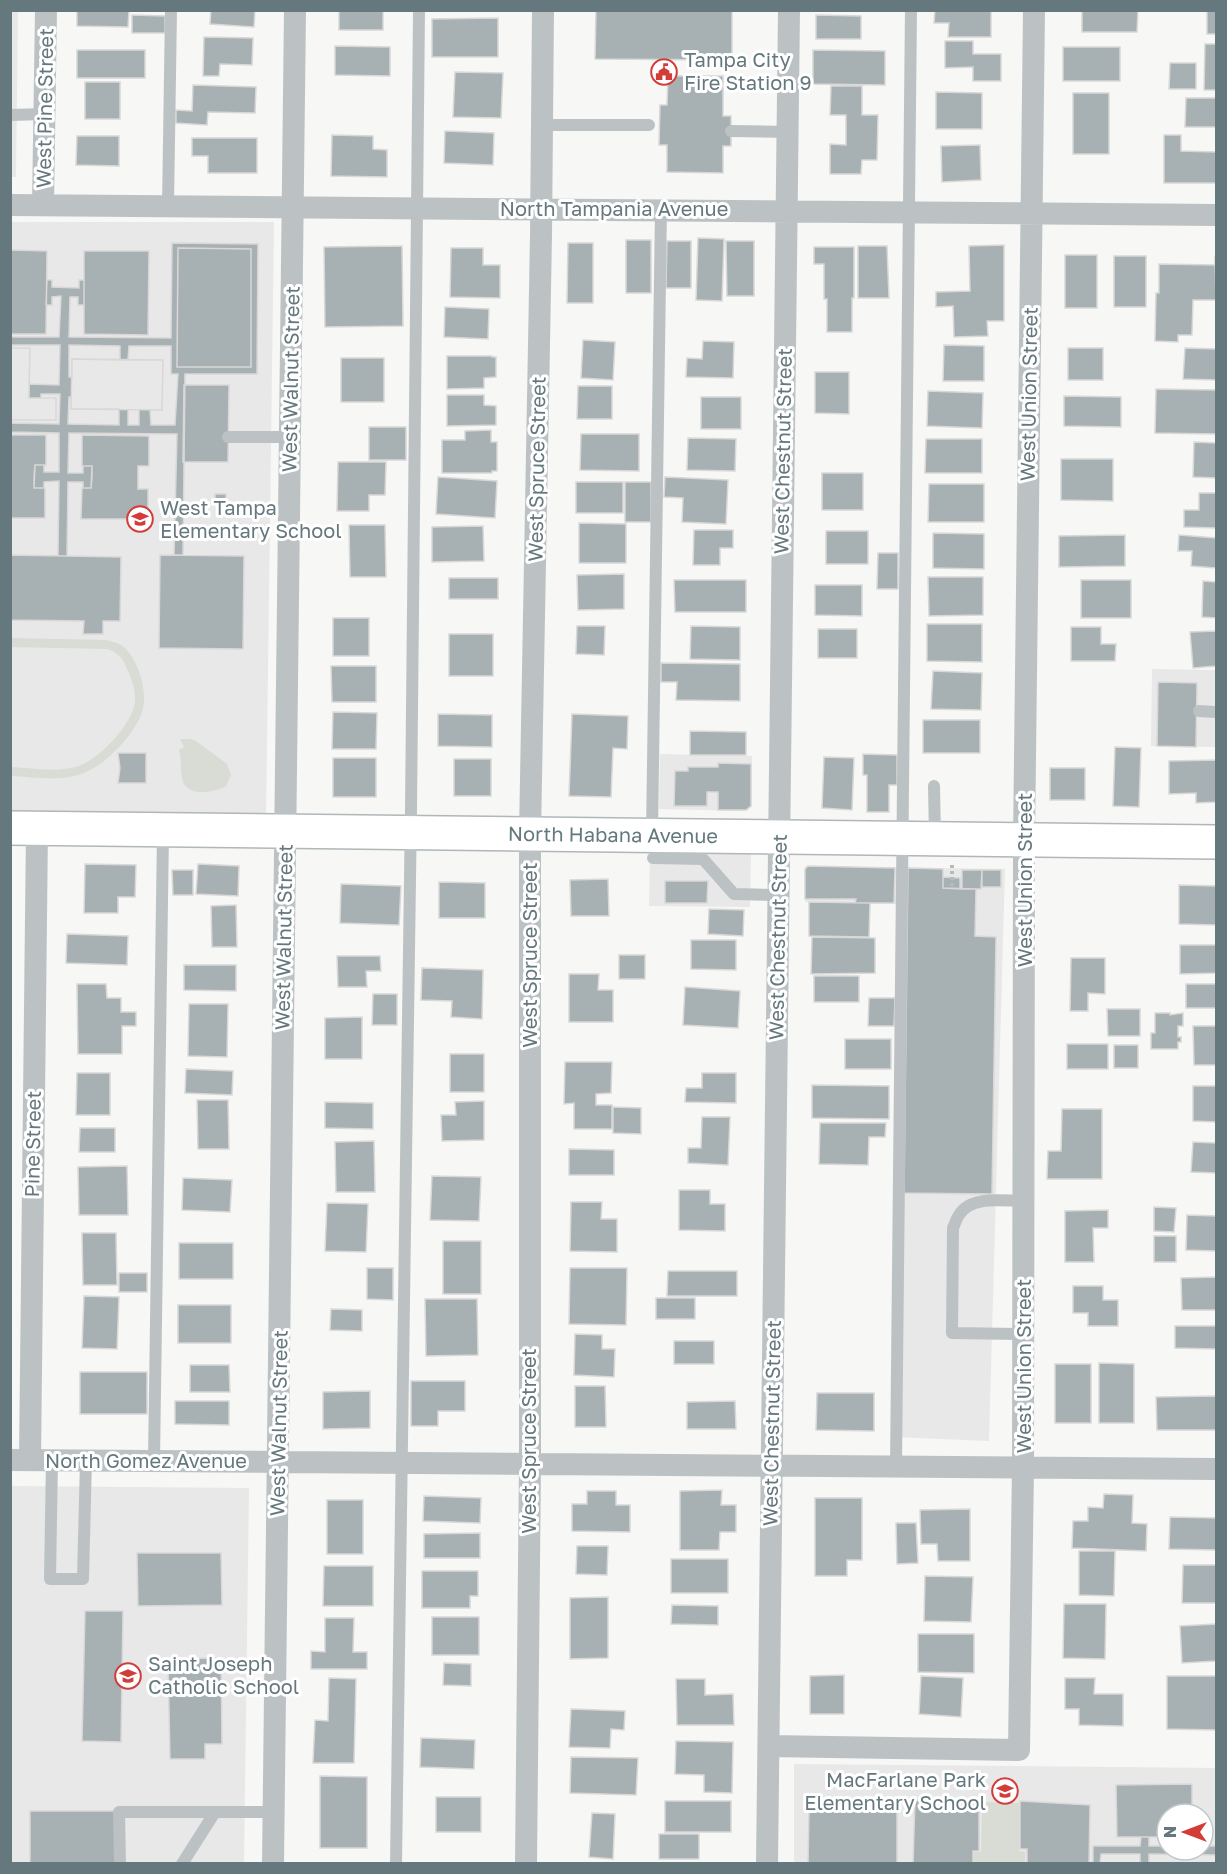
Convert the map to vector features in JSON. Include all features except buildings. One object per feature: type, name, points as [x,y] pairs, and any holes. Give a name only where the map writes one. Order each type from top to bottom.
[{"type":"street","name":"West Pine Street","points":[[43,205],[46,10]]},
{"type":"street","name":"West Walnut Street","points":[[273,1863],[295,10]]},
{"type":"street","name":"West Spruce Street","points":[[526,1863],[530,1463],[530,834],[543,10]]},
{"type":"street","name":"West Chestnut Street","points":[[767,1863],[789,10]]},
{"type":"street","name":"West Union Street","points":[[768,1746],[1019,1749],[1024,1334],[1024,840],[1034,10]]},
{"type":"street","name":"North Tampania Avenue","points":[[10,205],[1216,215]]},
{"type":"street","name":"North Habana Avenue","points":[[24,828],[530,834],[665,847],[779,837],[901,838],[943,852],[1024,840],[1216,842]]},
{"type":"street","name":"Pine Street","points":[[24,828],[31,1460]]},
{"type":"street","name":"North Gomez Avenue","points":[[31,1460],[1216,1469]]},
{"type":"lane","points":[[168,206],[171,10]]},
{"type":"lane","points":[[396,1863],[419,10]]},
{"type":"lane","points":[[896,1466],[911,10]]},
{"type":"lane","points":[[10,115],[45,114]]},
{"type":"lane","points":[[542,125],[649,125]]},
{"type":"lane","points":[[731,132],[787,132]]},
{"type":"lane","points":[[661,209],[665,847],[703,859],[734,894],[778,895]]},
{"type":"lane","points":[[228,437],[290,437]]},
{"type":"lane","points":[[1199,711],[1216,712]]},
{"type":"lane","points":[[934,786],[943,852]]},
{"type":"lane","points":[[154,1461],[163,830]]},
{"type":"lane","points":[[1024,1201],[977,1201],[968,1205],[959,1214],[953,1228],[952,1333],[1024,1334]]},
{"type":"lane","points":[[31,1460],[50,1578],[83,1579],[86,1460]]},
{"type":"lane","points":[[120,1863],[119,1812],[274,1812]]},
{"type":"lane","points":[[182,1863],[215,1812]]},
{"type":"path","points":[[943,852],[952,888]]},
{"type":"shaded area","points":[[18,10],[16,177],[11,177],[10,11]]},
{"type":"shaded area","name":"West Tampa Elementary School","points":[[11,222],[274,222],[266,819],[11,817]]},
{"type":"shaded area","points":[[11,638],[106,640],[121,645],[131,655],[142,680],[144,698],[141,715],[126,739],[96,767],[70,777],[11,776],[11,767],[54,770],[79,766],[96,756],[114,740],[128,721],[135,702],[132,682],[122,660],[117,654],[107,649],[11,647]]},
{"type":"shaded area","points":[[1152,669],[1216,670],[1216,747],[1151,746]]},
{"type":"shaded area","points":[[180,739],[196,741],[227,764],[231,775],[226,786],[208,792],[188,789],[182,778],[179,750],[184,747]]},
{"type":"shaded area","points":[[660,754],[752,756],[752,806],[747,811],[659,809]]},
{"type":"shaded area","points":[[650,852],[751,853],[750,907],[649,906]]},
{"type":"shaded area","points":[[805,866],[1005,869],[989,1441],[893,1437],[896,904],[805,902]]},
{"type":"shaded area","name":"Saint Joseph Catholic School","points":[[11,1486],[249,1488],[244,1863],[11,1864]]},
{"type":"shaded area","name":"MacFarlane Park Elementary School","points":[[794,1764],[1216,1768],[1216,1863],[794,1864]]},
{"type":"shaded area","points":[[985,1802],[1019,1803],[1019,1851],[1025,1852],[1025,1863],[974,1863],[974,1852],[981,1852],[982,1807],[985,1807]]},
{"type":"place","name":"Tampa City Fire Station 9","points":[[664,72]]},
{"type":"place","name":"West Tampa Elementary School","points":[[140,519]]},
{"type":"place","name":"Saint Joseph Catholic School","points":[[128,1676]]},
{"type":"place","name":"MacFarlane Park Elementary School","points":[[1005,1791]]}]
